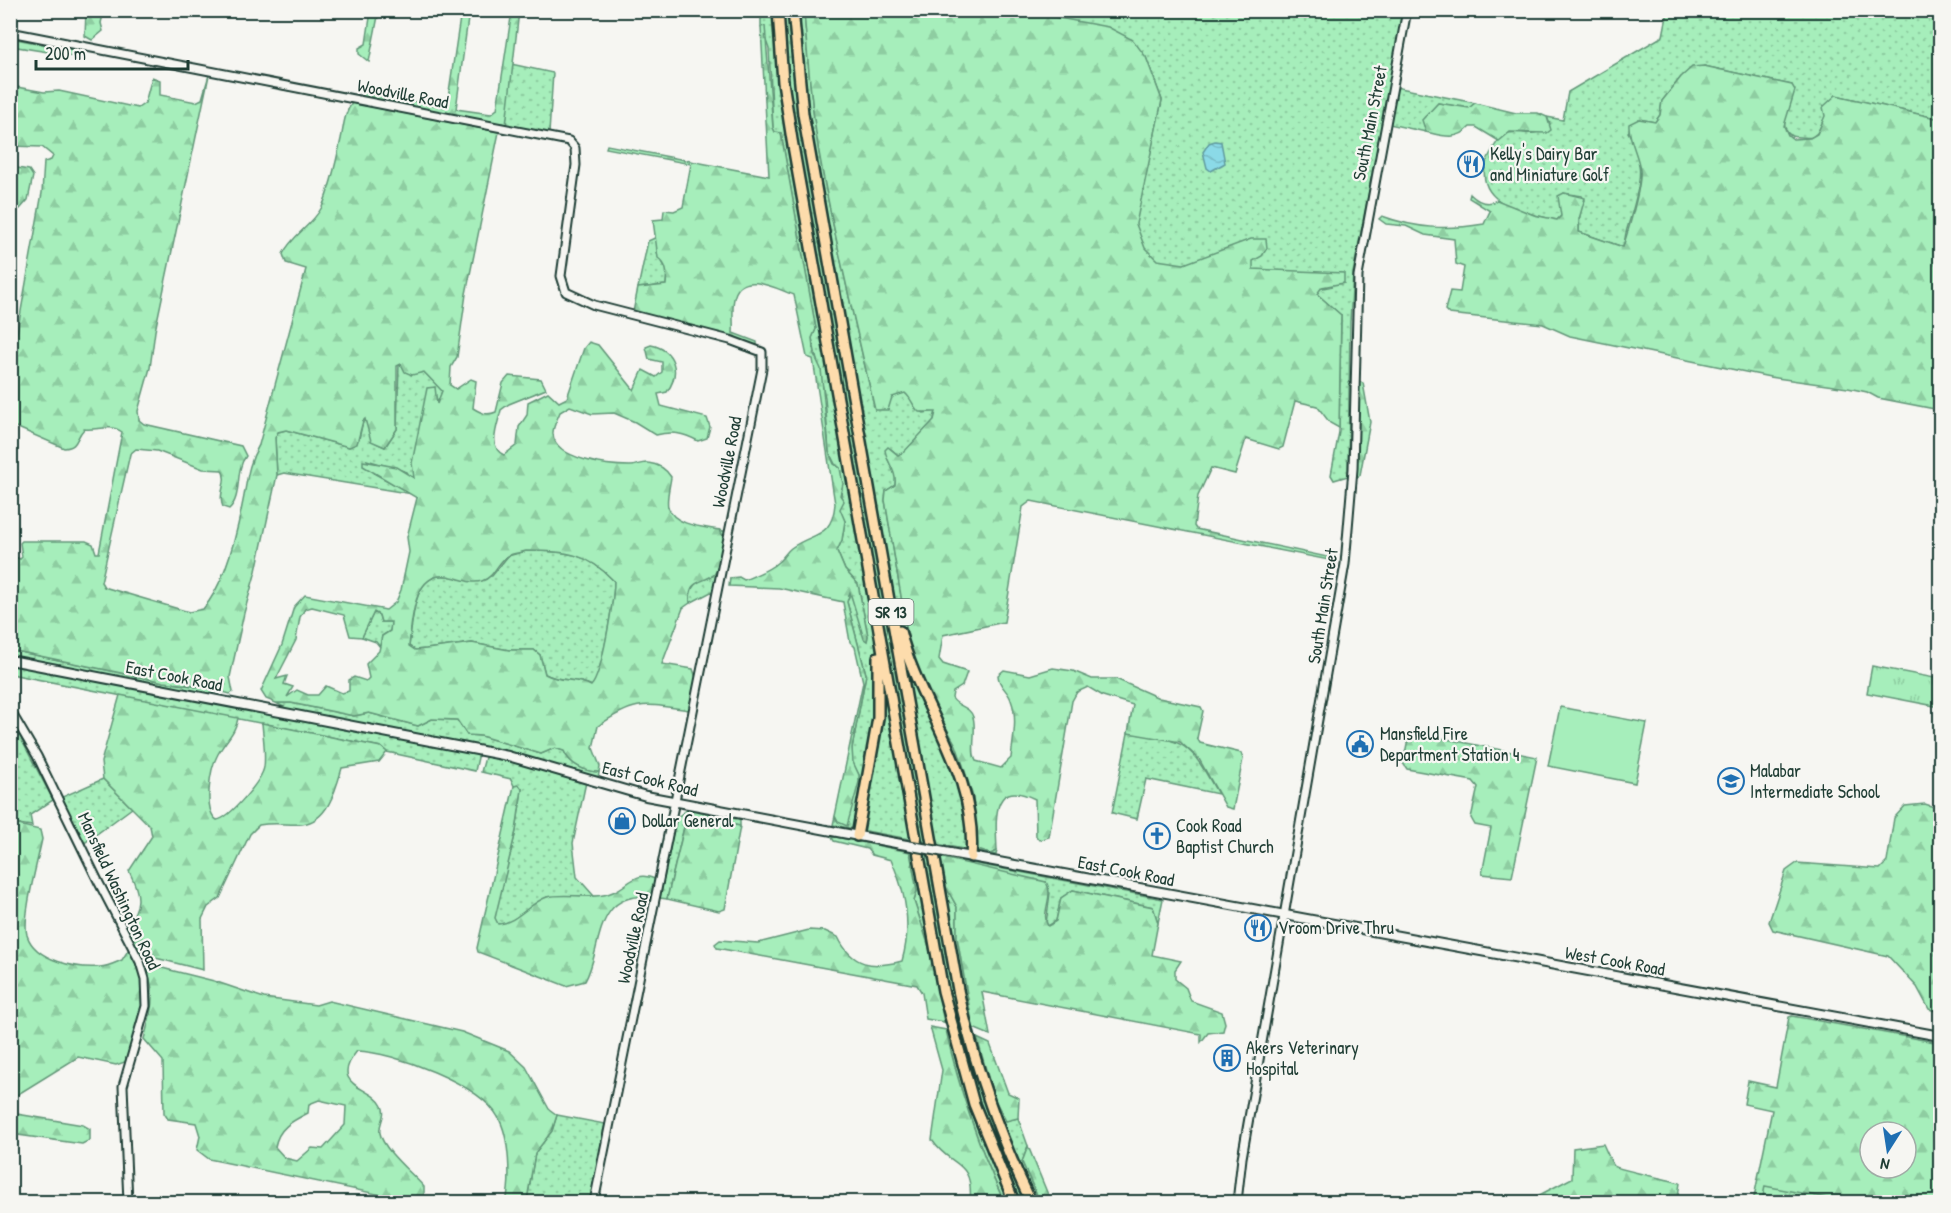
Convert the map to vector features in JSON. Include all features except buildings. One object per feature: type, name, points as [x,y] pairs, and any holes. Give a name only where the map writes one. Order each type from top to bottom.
[{"type":"highway","name":"SR 13","points":[[778,10],[788,119],[954,1038],[981,1124],[1014,1203]]},
{"type":"highway","name":"SR 13","points":[[793,10],[803,114],[963,1014],[989,1102],[1031,1203]]},
{"type":"highway","points":[[875,523],[906,655],[921,694],[949,744],[963,783],[970,820],[971,857]]},
{"type":"highway","points":[[857,836],[879,708],[879,668],[872,592]]},
{"type":"main road","name":"East Cook Road","points":[[10,660],[514,757],[631,792],[676,802],[1284,916]]},
{"type":"main road","name":"West Cook Road","points":[[1284,916],[1941,1036]]},
{"type":"street","name":"South Main Street","points":[[1237,1203],[1244,1147],[1346,557],[1353,462],[1358,276],[1407,10]]},
{"type":"street","points":[[1934,10],[1941,12]]},
{"type":"street","name":"Woodville Road","points":[[10,32],[569,141],[575,148],[576,165],[561,276],[566,292],[587,302],[730,340],[762,352],[762,369],[594,1203]]},
{"type":"street","name":"Mansfield Washington Road","points":[[10,710],[37,756],[140,962],[145,979],[146,1006],[123,1086],[128,1203]]},
{"type":"green space","points":[[1919,10],[1940,14],[1940,119],[1836,95],[1820,128],[1813,137],[1792,136],[1787,132],[1785,118],[1792,85],[1704,66],[1681,77],[1662,101],[1660,115],[1655,122],[1639,119],[1628,132],[1638,156],[1640,168],[1637,192],[1623,247],[1579,232],[1580,212],[1585,200],[1582,196],[1564,193],[1561,216],[1557,220],[1508,206],[1489,190],[1485,180],[1485,167],[1503,135],[1510,132],[1538,132],[1550,124],[1547,117],[1563,120],[1568,92],[1663,36],[1668,11]]},
{"type":"green space","points":[[86,11],[104,11],[101,23],[103,31],[92,40],[85,36]]},
{"type":"green space","points":[[371,11],[379,11],[369,62],[359,54],[359,48],[366,44]]},
{"type":"green space","points":[[461,11],[469,11],[456,109],[491,114],[497,109],[512,11],[519,11],[506,125],[362,97],[363,92],[444,107],[447,105]]},
{"type":"green space","points":[[761,11],[804,11],[813,110],[822,169],[875,410],[897,394],[905,393],[913,400],[915,408],[924,413],[936,411],[934,420],[904,453],[898,455],[891,449],[887,458],[896,475],[895,485],[886,491],[885,500],[910,650],[935,709],[956,745],[963,765],[973,797],[978,850],[997,851],[996,855],[833,825],[835,816],[836,820],[859,782],[859,775],[852,762],[852,748],[866,674],[847,602],[850,592],[867,640],[868,636],[858,584],[845,570],[837,551],[842,540],[845,521],[839,509],[842,489],[840,468],[835,464],[829,452],[825,397],[812,338],[816,329],[781,133],[775,132],[773,128],[769,49],[761,27]]},
{"type":"green space","points":[[804,11],[1021,11],[1108,27],[1133,40],[1146,57],[1162,100],[1136,224],[1145,248],[1157,260],[1184,264],[1251,239],[1266,239],[1267,248],[1262,256],[1253,261],[1253,269],[1344,273],[1344,283],[1322,287],[1317,294],[1341,315],[1339,428],[1330,423],[1317,406],[1295,401],[1283,447],[1279,449],[1246,439],[1235,474],[1211,468],[1198,496],[1194,526],[1196,529],[1332,558],[1329,560],[1031,501],[1023,507],[1004,622],[943,635],[939,659],[943,664],[967,672],[962,686],[953,692],[952,698],[973,717],[976,761],[1001,768],[1011,758],[1014,729],[1013,707],[1010,697],[998,679],[998,675],[1004,670],[1030,675],[1053,668],[1073,671],[1092,679],[1116,679],[1159,698],[1201,707],[1203,711],[1197,738],[1200,743],[1241,753],[1243,759],[1233,809],[1226,807],[1199,759],[1180,742],[1128,733],[1133,705],[1103,696],[1088,687],[1077,692],[1072,701],[1049,837],[1039,840],[1036,836],[1035,799],[1020,794],[1010,794],[1003,798],[999,806],[996,827],[997,851],[990,854],[978,850],[973,797],[963,765],[956,745],[925,690],[910,650],[885,500],[886,491],[895,485],[895,480],[885,450],[888,447],[898,455],[904,452],[934,420],[936,412],[919,412],[905,393],[892,397],[888,410],[875,410],[822,169],[813,110]]},
{"type":"green space","points":[[1021,11],[1404,11],[1353,273],[1348,476],[1334,480],[1331,475],[1339,432],[1341,315],[1317,294],[1318,289],[1333,286],[1159,276],[1131,243],[1162,100],[1146,57]]},
{"type":"green space","points":[[765,26],[773,128],[775,132],[781,133],[816,329],[812,338],[814,354],[821,369],[829,452],[834,464],[840,468],[843,484],[840,495],[844,501],[840,509],[845,521],[842,540],[837,551],[845,570],[858,584],[868,636],[867,641],[864,639],[850,592],[847,602],[866,674],[852,748],[853,762],[859,775],[859,782],[847,826],[838,822],[835,816],[863,682],[855,647],[850,642],[843,602],[779,588],[729,586],[730,578],[739,577],[744,580],[770,568],[791,548],[826,529],[833,515],[835,504],[813,359],[807,357],[794,295],[762,284],[745,284],[739,288],[733,304],[733,333],[757,342],[757,345],[633,312],[638,288],[666,285],[666,270],[658,258],[653,220],[663,219],[664,210],[674,211],[683,207],[691,164],[606,148],[607,145],[769,176],[761,27]]},
{"type":"green space","points":[[10,38],[83,52],[73,56],[11,46]]},
{"type":"green space","points":[[511,64],[553,73],[549,133],[506,125]]},
{"type":"green space","points":[[1704,66],[1792,85],[1795,90],[1784,126],[1788,135],[1793,139],[1810,138],[1817,134],[1825,116],[1823,107],[1836,95],[1940,119],[1940,410],[1878,398],[1867,392],[1848,388],[1770,377],[1570,336],[1543,324],[1449,314],[1445,310],[1450,291],[1460,292],[1464,267],[1456,264],[1454,239],[1425,235],[1406,226],[1386,224],[1379,219],[1382,216],[1408,224],[1433,227],[1484,224],[1490,211],[1469,198],[1470,194],[1483,202],[1490,203],[1497,200],[1534,215],[1557,220],[1561,216],[1558,196],[1564,193],[1585,198],[1579,219],[1579,232],[1623,247],[1640,178],[1639,164],[1629,124],[1639,119],[1655,122],[1660,115],[1662,101],[1681,77],[1692,67]]},
{"type":"green space","points":[[209,73],[499,130],[499,132],[209,75]]},
{"type":"green space","points":[[209,75],[155,331],[150,368],[138,411],[139,420],[144,424],[241,446],[246,456],[240,469],[236,497],[229,509],[223,507],[221,497],[224,479],[222,470],[203,469],[157,451],[136,449],[130,454],[101,582],[104,587],[189,612],[203,609],[217,587],[233,546],[250,467],[259,445],[306,269],[286,263],[283,254],[291,241],[313,220],[322,207],[333,173],[346,116],[352,103],[499,132],[466,294],[457,357],[451,367],[450,385],[456,389],[471,379],[476,381],[473,408],[481,413],[490,414],[496,412],[503,383],[509,376],[541,379],[546,389],[509,404],[501,410],[495,441],[499,452],[504,455],[517,445],[519,427],[527,415],[528,402],[548,392],[559,402],[567,398],[584,348],[589,342],[598,345],[634,390],[643,370],[656,377],[662,372],[662,362],[649,359],[646,347],[651,345],[659,348],[670,357],[674,377],[667,392],[658,394],[661,406],[707,418],[710,427],[707,438],[698,441],[677,434],[656,435],[614,413],[592,414],[570,406],[560,412],[553,434],[556,443],[563,450],[585,460],[621,466],[648,463],[661,467],[671,477],[668,507],[671,513],[683,522],[720,530],[724,543],[717,570],[715,574],[692,587],[690,603],[683,608],[662,664],[693,669],[696,678],[690,710],[651,705],[632,707],[611,717],[598,726],[593,748],[600,766],[599,772],[588,771],[578,766],[566,756],[564,751],[555,748],[541,754],[481,736],[467,735],[457,720],[432,719],[418,726],[369,713],[354,716],[291,703],[276,703],[266,699],[261,691],[282,645],[294,607],[305,595],[386,610],[396,602],[401,590],[409,552],[407,537],[417,498],[363,466],[363,461],[396,467],[414,478],[412,463],[427,388],[435,387],[437,404],[442,391],[424,372],[412,375],[405,372],[401,364],[397,366],[397,429],[385,447],[371,441],[365,419],[357,444],[349,447],[286,430],[278,432],[275,438],[277,475],[230,677],[233,692],[230,694],[206,687],[164,682],[11,650],[10,546],[15,557],[20,559],[22,541],[86,541],[93,544],[96,553],[99,553],[122,432],[113,428],[84,429],[75,444],[64,448],[11,425],[11,367],[42,193],[44,162],[51,160],[53,156],[42,147],[11,146],[11,86],[44,92],[59,91],[138,108],[145,103],[152,77],[160,80],[160,95],[196,102],[202,99]],"holes":[[[526,551],[575,555],[594,564],[614,581],[603,653],[591,686],[545,674],[540,655],[534,650],[509,650],[472,643],[415,650],[409,646],[416,601],[426,582],[435,577],[446,576],[468,581],[482,581],[490,576],[508,556]],[[312,607],[344,615],[350,636],[362,637],[374,612],[379,615],[381,622],[391,622],[390,631],[382,636],[379,651],[366,664],[369,678],[366,681],[354,677],[349,680],[349,691],[342,693],[326,686],[318,695],[308,695],[297,690],[287,697],[293,687],[284,684],[287,676],[276,679],[296,640],[300,617],[305,609]]]},
{"type":"green space","points":[[1395,87],[1475,103],[1469,108],[1438,103],[1423,120],[1426,132],[1389,124]]},
{"type":"green space","points":[[1438,103],[1469,108],[1475,103],[1516,113],[1538,113],[1547,117],[1551,130],[1547,133],[1510,132],[1499,141],[1476,127],[1470,127],[1455,136],[1426,132],[1422,120]]},
{"type":"green space","points":[[11,167],[29,170],[33,176],[28,200],[20,209],[11,209]]},
{"type":"green space","points":[[657,237],[657,252],[667,271],[666,285],[638,288],[648,241]]},
{"type":"green space","points":[[399,364],[418,373],[424,372],[443,390],[437,404],[436,396],[415,475],[411,478],[407,472],[367,460],[375,474],[413,494],[284,473],[277,475],[275,438],[278,432],[286,430],[349,447],[359,439],[365,419],[376,443],[385,447],[397,429]]},
{"type":"green space","points":[[1356,380],[1363,383],[1370,422],[1360,475],[1355,479]]},
{"type":"green space","points":[[720,530],[727,532],[715,590],[690,603],[691,592],[695,584],[713,576],[724,539]]},
{"type":"green space","points":[[526,551],[575,555],[594,564],[614,581],[610,619],[600,668],[592,686],[545,674],[540,655],[534,650],[509,650],[472,643],[415,650],[409,646],[416,601],[426,582],[435,577],[446,576],[492,576],[508,556]]},
{"type":"green space","points":[[374,612],[379,615],[381,622],[392,622],[390,631],[382,636],[380,647],[376,642],[362,637]]},
{"type":"green space","points":[[10,650],[164,682],[219,690],[209,695],[11,657]]},
{"type":"green space","points":[[10,663],[479,753],[475,771],[387,752],[381,747],[11,674]]},
{"type":"green space","points":[[1872,666],[1940,679],[1935,706],[1867,693]]},
{"type":"green space","points":[[120,695],[238,718],[212,770],[209,799],[210,808],[217,820],[223,818],[237,806],[262,773],[265,756],[262,723],[381,747],[387,752],[379,762],[342,768],[330,803],[311,822],[259,825],[250,834],[220,898],[208,907],[202,919],[203,970],[144,955],[131,944],[126,927],[135,912],[138,893],[129,871],[152,836],[150,826],[103,779],[101,762]]},
{"type":"green space","points":[[276,703],[291,703],[354,716],[369,713],[418,726],[432,719],[457,720],[467,735],[481,736],[541,754],[555,748],[564,751],[566,756],[578,766],[588,771],[599,772],[598,779],[524,756],[283,709],[284,707]]},
{"type":"green space","points":[[1560,707],[1647,723],[1635,783],[1548,766]]},
{"type":"green space","points":[[1128,733],[1163,738],[1184,747],[1200,764],[1218,794],[1146,779],[1137,819],[1112,813]]},
{"type":"green space","points":[[1416,733],[1537,757],[1512,877],[1482,874],[1491,828],[1475,825],[1471,818],[1478,787],[1473,781],[1407,769],[1403,763],[1408,739]]},
{"type":"green space","points":[[19,735],[53,800],[30,815],[32,826],[11,823],[10,742]]},
{"type":"green space","points":[[486,754],[534,765],[586,782],[573,843],[577,877],[594,896],[547,897],[508,923],[498,924],[494,918],[516,831],[522,789],[519,785],[514,786],[511,779],[481,772]]},
{"type":"green space","points":[[103,779],[132,808],[83,844],[60,798]]},
{"type":"green space","points":[[519,785],[522,789],[516,831],[495,918],[498,924],[517,917],[547,897],[605,895],[637,877],[655,879],[651,897],[632,898],[618,903],[609,913],[585,981],[566,986],[478,952],[477,948],[514,786]]},
{"type":"green space","points":[[1925,804],[1940,809],[1940,998],[1936,1011],[1929,1009],[1917,987],[1888,956],[1773,930],[1769,922],[1786,871],[1797,863],[1880,869],[1887,862],[1894,818],[1905,806]]},
{"type":"green space","points":[[688,809],[740,819],[740,826],[693,817],[685,823],[667,899],[660,898],[676,818]]},
{"type":"green space","points":[[693,817],[740,826],[725,909],[719,911],[667,899],[685,823]]},
{"type":"green space","points":[[10,823],[40,830],[42,839],[27,915],[27,935],[32,944],[58,962],[91,967],[105,966],[122,960],[129,949],[141,978],[142,1005],[125,1062],[116,1065],[78,1057],[15,1096],[12,1107],[17,1114],[83,1125],[90,1129],[90,1140],[82,1144],[11,1134]]},
{"type":"green space","points":[[831,836],[910,852],[917,891],[914,901],[929,947],[944,1022],[926,1019],[922,993],[917,985],[717,948],[715,944],[720,940],[758,943],[809,930],[825,931],[838,937],[850,954],[864,963],[881,965],[902,961],[907,935],[906,909],[891,860],[872,855],[867,849],[834,841]]},
{"type":"green space","points":[[910,852],[939,857],[946,887],[957,907],[957,937],[973,1028],[944,1022],[929,947],[914,901],[917,891]]},
{"type":"green space","points":[[939,857],[1046,882],[1049,893],[1046,916],[1048,926],[1056,921],[1061,898],[1073,890],[1153,907],[1158,923],[1152,955],[1181,961],[1175,970],[1175,979],[1186,988],[1191,1001],[1222,1012],[1225,1023],[1223,1031],[1208,1033],[1201,1042],[1201,1034],[982,992],[990,1035],[973,1028],[957,937],[957,907],[946,887]]},
{"type":"green space","points":[[950,859],[1163,899],[1158,923],[1153,907],[1073,890],[1061,898],[1056,921],[1049,926],[1046,924],[1050,893]]},
{"type":"green space","points":[[154,966],[214,981],[264,998],[316,1005],[329,1001],[462,1032],[509,1051],[526,1067],[549,1109],[557,1115],[552,1131],[535,1153],[527,1200],[530,1202],[506,1202],[509,1171],[505,1136],[498,1117],[488,1105],[455,1082],[434,1072],[392,1057],[373,1053],[357,1051],[349,1063],[347,1072],[349,1079],[377,1099],[382,1106],[384,1113],[380,1133],[382,1140],[392,1154],[424,1187],[424,1197],[415,1202],[209,1159],[197,1150],[200,1136],[196,1123],[168,1119],[164,1113],[163,1061],[144,1039],[152,1003],[149,967]],"holes":[[[319,1100],[346,1106],[345,1125],[323,1149],[312,1148],[297,1161],[285,1158],[275,1147],[283,1130],[291,1122],[308,1113],[309,1104]]]},
{"type":"green space","points":[[1792,1016],[1940,1043],[1940,1202],[1753,1202],[1772,1110],[1744,1104],[1748,1081],[1776,1087],[1789,1017]]},
{"type":"green space","points":[[930,1027],[946,1030],[970,1118],[1004,1202],[970,1202],[970,1188],[965,1171],[932,1140],[942,1070]]},
{"type":"green space","points":[[946,1031],[977,1038],[994,1097],[1006,1121],[1018,1118],[1028,1146],[1022,1162],[1040,1202],[1004,1202],[971,1118]]},
{"type":"green space","points":[[977,1038],[990,1044],[1008,1093],[1019,1098],[1018,1118],[1006,1121],[994,1098]]},
{"type":"green space","points":[[557,1115],[605,1124],[590,1202],[527,1201],[535,1153],[552,1131]]},
{"type":"green space","points":[[1603,1144],[1614,1166],[1680,1183],[1677,1202],[1526,1202],[1572,1178],[1573,1148]]},
{"type":"green space","points":[[1028,1146],[1051,1202],[1040,1202],[1022,1162]]},
{"type":"green space","points":[[1765,1186],[1848,1202],[1762,1202]]},
{"type":"water","points":[[1221,142],[1225,163],[1211,171],[1207,168],[1203,152],[1209,143]]},
{"type":"place","name":"Kelly's Dairy Bar and Miniature Golf","points":[[1471,164]]},
{"type":"place","name":"Mansfield Fire Department Station 4","points":[[1360,744]]},
{"type":"place","name":"Malabar Intermediate School","points":[[1731,781]]},
{"type":"place","name":"Dollar General","points":[[622,821]]},
{"type":"place","name":"Cook Road Baptist Church","points":[[1157,836]]},
{"type":"place","name":"Vroom Drive Thru","points":[[1258,928]]},
{"type":"place","name":"Akers Veterinary Hospital","points":[[1227,1058]]}]
